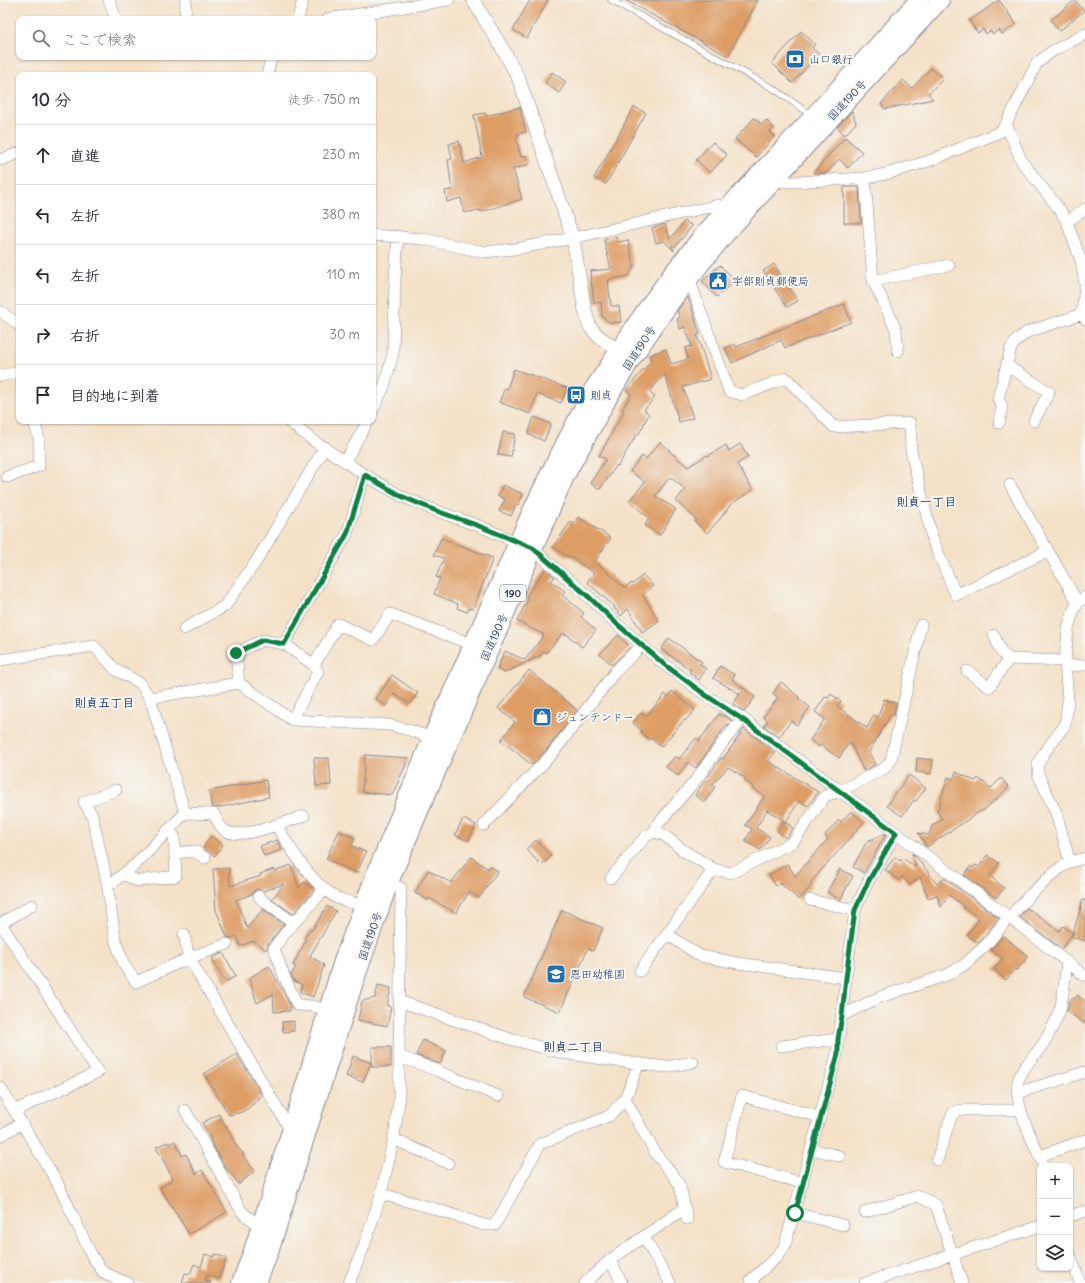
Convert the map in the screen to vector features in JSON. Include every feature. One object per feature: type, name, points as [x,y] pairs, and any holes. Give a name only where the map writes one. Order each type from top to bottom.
[{"type":"highway","name":"国道190号","points":[[625,355],[727,232],[813,117],[919,0]]},
{"type":"highway","name":"国道190号","points":[[257,1283],[272,1242],[353,985],[382,879],[432,738],[474,645],[526,546],[610,394],[625,355],[644,313],[670,277],[725,211],[770,173],[940,0]]},
{"type":"highway","name":"国道190号","points":[[241,1283],[291,1132],[344,958],[364,905],[382,879],[425,796],[526,546]]},
{"type":"street","points":[[109,0],[115,16]]},
{"type":"street","points":[[185,16],[186,0]]},
{"type":"street","points":[[299,16],[303,0]]},
{"type":"street","points":[[347,16],[449,0]]},
{"type":"street","points":[[473,0],[505,53],[518,78],[573,238],[585,311],[590,328],[598,336],[625,355]]},
{"type":"street","points":[[770,173],[784,182],[865,178],[886,174],[929,161],[1000,132],[1006,124],[1037,63],[1051,52],[1085,34]]},
{"type":"street","points":[[268,72],[272,60]]},
{"type":"street","points":[[999,423],[1002,406],[998,399],[1010,348],[1027,332],[1083,317],[1085,284],[1081,261],[1067,222],[1060,210],[1022,162],[1006,124]]},
{"type":"street","points":[[0,160],[16,154]]},
{"type":"street","points":[[865,178],[873,281],[896,330],[898,351]]},
{"type":"street","points":[[376,235],[423,239],[484,252],[514,249],[573,238],[718,205],[725,211]]},
{"type":"street","points":[[1067,222],[1085,209]]},
{"type":"street","points":[[376,404],[384,387],[393,354],[398,236]]},
{"type":"street","points":[[873,281],[949,265]]},
{"type":"street","points":[[689,278],[729,391],[742,395],[786,378],[834,427],[910,423],[911,450],[914,468],[933,541],[956,595],[1048,551]]},
{"type":"street","points":[[0,311],[16,323]]},
{"type":"street","points":[[1006,365],[1049,392],[1034,421]]},
{"type":"street","points":[[0,376],[16,373]]},
{"type":"street","points":[[7,477],[39,466],[39,439],[35,424]]},
{"type":"street","points":[[292,424],[311,439],[365,475],[401,496],[526,546],[665,665],[840,791],[1085,976]]},
{"type":"street","points":[[345,461],[366,424]]},
{"type":"street","points":[[184,629],[225,606],[258,560],[325,447]]},
{"type":"street","points":[[284,644],[347,534],[365,475]]},
{"type":"street","points":[[1010,485],[1048,551],[1081,600],[1074,609],[1068,629],[1065,664],[1068,701],[1065,725],[1044,753],[1038,764],[1038,774],[1056,813],[1070,862]]},
{"type":"street","points":[[314,665],[338,624],[373,640],[390,614],[474,645]]},
{"type":"street","points":[[654,832],[664,835],[684,851],[714,869],[731,873],[793,842],[825,796],[840,791],[885,768],[891,760],[921,625]]},
{"type":"street","points":[[994,635],[1000,652],[1009,659],[1085,665]]},
{"type":"street","points":[[238,683],[236,653],[263,640],[284,644],[314,665],[318,672],[292,720]]},
{"type":"street","points":[[484,825],[553,753],[615,672],[642,645]]},
{"type":"street","points":[[0,660],[94,646],[116,670],[140,683],[150,698],[185,813]]},
{"type":"street","points":[[966,671],[989,686],[1009,659]]},
{"type":"street","points":[[150,698],[238,683],[292,720],[389,725],[432,738]]},
{"type":"street","points":[[611,878],[646,836],[654,832],[658,824],[695,781],[742,719]]},
{"type":"street","points":[[116,790],[84,802],[92,815],[108,886],[115,939],[124,965],[136,982],[189,958],[227,944]]},
{"type":"street","points":[[108,886],[135,865],[185,813],[214,814],[224,830],[235,834],[248,833],[304,816]]},
{"type":"street","points":[[276,825],[303,866],[324,891],[338,899],[364,905]]},
{"type":"street","points":[[124,874],[137,881],[176,876],[174,836],[168,830]]},
{"type":"street","points":[[754,1283],[751,1280],[777,1257],[785,1245],[838,1054],[838,1039],[855,910],[868,882],[896,833]]},
{"type":"street","points":[[175,853],[194,851],[205,858]]},
{"type":"street","points":[[842,1016],[880,997],[947,975],[964,965],[987,944],[1031,894],[1060,868],[1070,862],[1085,858]]},
{"type":"street","points":[[640,971],[714,869]]},
{"type":"street","points":[[349,1283],[364,1246],[381,1194],[393,1139],[399,1101],[398,1056],[401,888],[382,879]]},
{"type":"street","points":[[324,891],[294,923],[274,948],[284,976],[297,1005],[312,1006],[328,1010]]},
{"type":"street","points":[[259,896],[263,901],[294,923]]},
{"type":"street","points":[[810,900],[855,910]]},
{"type":"street","points":[[14,1111],[98,1072],[0,924],[32,905]]},
{"type":"street","points":[[184,934],[189,958],[291,1132]]},
{"type":"street","points":[[667,934],[700,956],[738,963],[846,978]]},
{"type":"street","points":[[1067,962],[1061,1006],[1044,1043],[1027,1064],[1018,1080],[1017,1093],[1021,1110],[1042,1161],[1085,1140]]},
{"type":"street","points":[[399,1001],[510,1039],[562,1053],[666,1067],[693,1062]]},
{"type":"street","points":[[781,1046],[838,1039]]},
{"type":"street","points":[[398,1056],[498,1096]]},
{"type":"street","points":[[381,1194],[429,1207],[484,1225],[495,1225],[540,1144],[609,1116],[625,1099],[639,1063]]},
{"type":"street","points":[[1017,1093],[1085,1072]]},
{"type":"street","points":[[0,1087],[57,1182],[92,1256],[103,1272],[128,1283]]},
{"type":"street","points":[[803,1183],[724,1162],[726,1154],[742,1096],[820,1117]]},
{"type":"street","points":[[585,1283],[610,1260],[644,1237],[686,1213],[680,1186],[656,1154],[625,1099]]},
{"type":"street","points":[[184,1110],[242,1212],[261,1226]]},
{"type":"street","points":[[936,1160],[950,1120],[953,1114],[959,1110],[1021,1110]]},
{"type":"street","points":[[0,1136],[22,1123]]},
{"type":"street","points":[[393,1139],[448,1164]]},
{"type":"street","points":[[812,1149],[839,1156]]},
{"type":"street","points":[[865,1212],[918,1196],[936,1205],[962,1283]]},
{"type":"street","points":[[1073,1215],[1085,1211]]},
{"type":"street","points":[[795,1213],[843,1225]]},
{"type":"street","points":[[865,1283],[1037,1227]]},
{"type":"street","points":[[644,1237],[670,1283]]},
{"type":"street","points":[[610,1260],[622,1283]]},
{"type":"street","points":[[1073,1263],[1080,1283]]},
{"type":"lane","points":[[611,0],[622,3],[776,90],[813,117]]},
{"type":"building","points":[[530,0],[548,0],[527,38],[513,30]]},
{"type":"building","points":[[625,0],[758,0],[728,56]]},
{"type":"building","points":[[999,0],[1016,24],[1002,34],[999,30],[993,34],[990,31],[986,34],[983,29],[978,33],[969,21]]},
{"type":"building","points":[[1075,0],[1084,11],[1059,31],[1051,20]]},
{"type":"building","name":"山口銀行","points":[[801,31],[815,44],[812,48],[819,54],[792,83],[772,63]]},
{"type":"building","points":[[931,68],[943,79],[928,94],[933,99],[885,109],[881,104],[903,80],[912,88]]},
{"type":"building","points":[[552,72],[566,82],[559,93],[545,83]]},
{"type":"building","points":[[520,107],[526,132],[517,134],[518,137],[516,138],[521,157],[526,155],[528,165],[513,169],[522,199],[481,212],[480,210],[464,213],[461,198],[447,202],[445,191],[452,190],[448,160],[452,159],[449,144],[459,141],[464,163],[482,157],[474,115],[485,113],[486,116]]},
{"type":"building","points":[[634,107],[646,113],[606,184],[594,178]]},
{"type":"building","points":[[852,111],[856,123],[845,135],[837,127]]},
{"type":"building","points":[[754,118],[762,125],[766,120],[774,128],[770,132],[775,136],[756,157],[735,139]]},
{"type":"building","points":[[845,137],[862,152],[848,168],[839,159],[827,173],[813,173]]},
{"type":"building","points":[[713,142],[727,155],[710,173],[696,160]]},
{"type":"building","points":[[844,187],[859,187],[861,223],[844,223]]},
{"type":"building","points":[[685,221],[692,226],[675,247],[672,245],[674,251],[664,241],[656,243],[652,228],[665,224],[670,239]]},
{"type":"building","points":[[616,237],[618,242],[628,240],[634,266],[628,276],[608,280],[611,306],[619,306],[621,322],[610,323],[602,316],[601,302],[594,303],[590,271],[611,269],[604,240]]},
{"type":"building","points":[[774,264],[798,301],[787,307],[763,271]]},
{"type":"building","points":[[720,265],[735,280],[717,297],[702,281]]},
{"type":"building","points":[[688,297],[700,334],[697,335],[711,379],[683,387],[693,418],[679,422],[665,374],[649,392],[655,397],[644,410],[649,414],[644,425],[618,466],[617,465],[600,489],[590,483],[606,459],[599,456],[624,411],[622,410],[631,394],[626,390],[651,361],[649,355],[666,349],[671,364],[688,359],[685,348],[692,346],[685,327],[680,329],[677,319],[680,318],[677,311]]},
{"type":"building","points":[[844,304],[851,322],[785,348],[781,340],[732,363],[725,348],[735,344],[736,347]]},
{"type":"building","points":[[514,369],[567,388],[561,403],[537,394],[530,414],[499,402],[505,388],[507,389]]},
{"type":"building","points":[[534,417],[551,424],[544,441],[528,434]]},
{"type":"building","points":[[503,432],[515,434],[511,457],[498,455]]},
{"type":"building","points":[[660,442],[688,467],[726,445],[729,451],[740,444],[748,457],[737,464],[753,490],[731,504],[707,533],[695,522],[697,520],[676,501],[685,489],[670,477],[655,496],[676,509],[660,535],[645,525],[649,518],[629,501],[645,482],[630,471],[642,456],[646,459]]},
{"type":"building","points":[[503,485],[523,494],[518,505],[516,504],[511,516],[499,511],[505,499],[498,496]]},
{"type":"building","points":[[578,517],[611,538],[595,561],[625,588],[631,583],[633,584],[643,575],[653,586],[643,595],[659,621],[642,632],[628,609],[621,616],[614,608],[615,607],[587,582],[594,573],[570,556],[569,557],[553,547],[571,521],[574,524]]},
{"type":"building","points":[[441,538],[493,558],[473,609],[469,608],[467,612],[457,608],[458,604],[434,594],[440,578],[436,577],[444,558],[434,555]]},
{"type":"building","points":[[545,569],[555,577],[551,581],[565,591],[562,595],[584,613],[581,617],[596,630],[582,647],[563,633],[546,653],[544,651],[541,655],[504,673],[497,669],[505,651],[525,660],[544,635],[517,621],[528,599],[526,597]]},
{"type":"building","points":[[618,635],[630,647],[612,665],[600,654]]},
{"type":"building","points":[[669,638],[702,662],[700,664],[706,669],[699,680],[689,672],[691,670],[661,649]]},
{"type":"building","points":[[720,666],[735,675],[732,679],[755,697],[744,712],[733,704],[740,694],[713,678]]},
{"type":"building","name":"ジュンテンドー","points":[[529,670],[577,710],[548,748],[532,765],[501,740],[515,722],[498,708]]},
{"type":"building","points":[[392,675],[418,693],[410,704],[394,694],[386,706],[376,699]]},
{"type":"building","points":[[781,682],[810,707],[797,725],[791,721],[779,737],[764,726],[768,721],[763,717],[778,698],[773,693]]},
{"type":"building","points":[[672,691],[695,710],[685,721],[684,720],[661,747],[651,738],[650,740],[641,733],[642,731],[633,723],[641,713],[646,717],[665,694],[668,697]]},
{"type":"building","points":[[831,694],[841,701],[837,706],[867,728],[874,715],[878,717],[884,699],[896,703],[894,715],[891,714],[869,752],[875,765],[864,771],[850,742],[839,758],[820,745],[819,747],[810,740],[825,719],[815,712],[825,697],[828,698]]},
{"type":"building","points":[[719,714],[723,717],[724,715],[732,721],[728,725],[727,724],[696,768],[688,762],[678,776],[666,767],[675,756],[679,759],[696,738],[699,741]]},
{"type":"building","points":[[744,729],[775,753],[768,761],[818,792],[808,806],[799,801],[786,822],[767,810],[756,828],[770,837],[760,850],[745,841],[752,829],[745,825],[765,796],[752,788],[753,786],[744,780],[745,778],[728,767],[712,785],[715,787],[704,802],[695,795]]},
{"type":"building","points":[[365,755],[409,758],[392,795],[362,792]]},
{"type":"building","points":[[314,758],[329,758],[331,785],[316,786]]},
{"type":"building","points":[[917,758],[933,760],[931,774],[916,772]]},
{"type":"building","points":[[956,772],[975,781],[978,778],[991,788],[1001,778],[1009,787],[983,811],[982,810],[927,847],[918,833],[929,835],[932,826],[942,819],[937,812],[948,777],[953,779]]},
{"type":"building","points":[[909,775],[926,788],[916,801],[914,800],[902,816],[887,806],[896,791]]},
{"type":"building","points":[[266,780],[269,797],[216,808],[212,807],[209,791]]},
{"type":"building","points":[[851,811],[864,822],[810,883],[812,885],[799,900],[780,883],[776,886],[769,875],[788,864],[795,876],[828,839],[825,835],[839,820],[841,822]]},
{"type":"building","points":[[463,819],[476,825],[468,841],[455,835]]},
{"type":"building","points":[[784,821],[793,828],[786,838],[777,831]]},
{"type":"building","points":[[339,831],[355,838],[352,846],[366,852],[357,873],[326,859]]},
{"type":"building","points":[[885,834],[864,873],[853,867],[867,841]]},
{"type":"building","points":[[211,836],[223,845],[215,856],[203,848]]},
{"type":"building","points":[[277,840],[282,850],[264,856],[260,846]]},
{"type":"building","points":[[536,840],[551,856],[541,865],[526,849]]},
{"type":"building","points":[[912,853],[937,884],[944,878],[999,918],[978,943],[967,935],[979,919],[963,907],[964,906],[949,895],[941,907],[937,895],[928,898],[920,877],[910,885],[902,876],[899,880],[885,870],[895,857],[901,861],[903,858],[915,867]]},
{"type":"building","points":[[987,855],[999,863],[990,876],[1004,888],[996,898],[964,875],[971,866],[973,868],[975,865],[979,867]]},
{"type":"building","points":[[471,857],[488,869],[490,866],[498,871],[479,898],[469,892],[456,913],[429,898],[428,900],[415,893],[428,870],[451,883]]},
{"type":"building","points":[[291,865],[299,888],[304,882],[314,890],[293,914],[272,899],[284,884],[263,891],[258,889],[252,894],[236,900],[247,928],[263,909],[284,924],[268,944],[266,950],[254,941],[240,946],[237,936],[231,938],[227,937],[216,910],[213,869],[229,868],[230,886],[261,876],[260,874],[274,869],[274,871]]},
{"type":"building","points":[[840,869],[853,876],[840,900],[827,892]]},
{"type":"building","points":[[1083,900],[1085,900],[1085,941],[1072,937]]},
{"type":"building","points":[[327,906],[336,911],[310,956],[324,965],[313,997],[300,992],[302,985],[294,981],[291,975],[296,967],[293,965],[306,940],[304,939],[310,929],[312,930]]},
{"type":"building","points":[[1027,908],[1059,931],[1063,926],[1073,933],[1062,949],[1020,917]]},
{"type":"building","name":"恩田幼稚園","points":[[562,910],[603,928],[593,951],[588,948],[560,1012],[524,997]]},
{"type":"building","points":[[1003,936],[1028,956],[1017,970],[1015,969],[1006,980],[994,969],[1003,959],[991,950]]},
{"type":"building","points":[[223,953],[236,976],[225,982],[212,958]]},
{"type":"building","points":[[269,966],[287,999],[290,1006],[290,1011],[274,1012],[273,994],[257,1003],[249,978]]},
{"type":"building","points":[[378,985],[391,988],[387,1006],[391,1007],[387,1026],[358,1020],[362,1001],[375,998]]},
{"type":"building","points":[[1077,995],[1085,1001],[1085,1024],[1067,1011],[1069,1002]]},
{"type":"building","points":[[294,1021],[294,1031],[283,1032],[282,1022]]},
{"type":"building","points":[[423,1040],[446,1051],[440,1064],[416,1055]]},
{"type":"building","points":[[372,1047],[391,1047],[391,1067],[372,1067]]},
{"type":"building","points":[[237,1054],[262,1095],[257,1098],[258,1100],[247,1109],[242,1112],[229,1115],[204,1074]]},
{"type":"building","points":[[353,1056],[371,1063],[363,1082],[346,1076]]},
{"type":"building","points":[[219,1114],[237,1147],[244,1154],[242,1155],[255,1171],[239,1184],[225,1167],[202,1123]]},
{"type":"building","points":[[175,1141],[182,1156],[186,1154],[196,1174],[202,1170],[227,1212],[189,1234],[160,1188],[173,1179],[156,1147],[167,1142],[168,1144]]},
{"type":"building","points":[[205,1254],[214,1257],[215,1254],[226,1258],[219,1279],[207,1275],[205,1280],[211,1283],[182,1283],[185,1273],[190,1274],[194,1264],[201,1267]]},
{"type":"place","name":"山口銀行","points":[[795,59]]},
{"type":"place","name":"宇部則貞郵便局","points":[[718,281]]},
{"type":"place","name":"則貞","points":[[576,395]]},
{"type":"place","name":"ジュンテンドー","points":[[542,717]]},
{"type":"place","name":"恩田幼稚園","points":[[556,974]]},
{"type":"district","name":"則貞一丁目","points":[[926,502]]},
{"type":"district","name":"則貞五丁目","points":[[104,703]]},
{"type":"district","name":"則貞二丁目","points":[[573,1047]]},
{"type":"route","points":[[236,653],[263,640],[284,644],[347,534],[365,475],[401,496],[533,548],[665,665],[707,696],[742,719],[896,833],[868,882],[855,910],[838,1039],[838,1054],[795,1213]]}]
